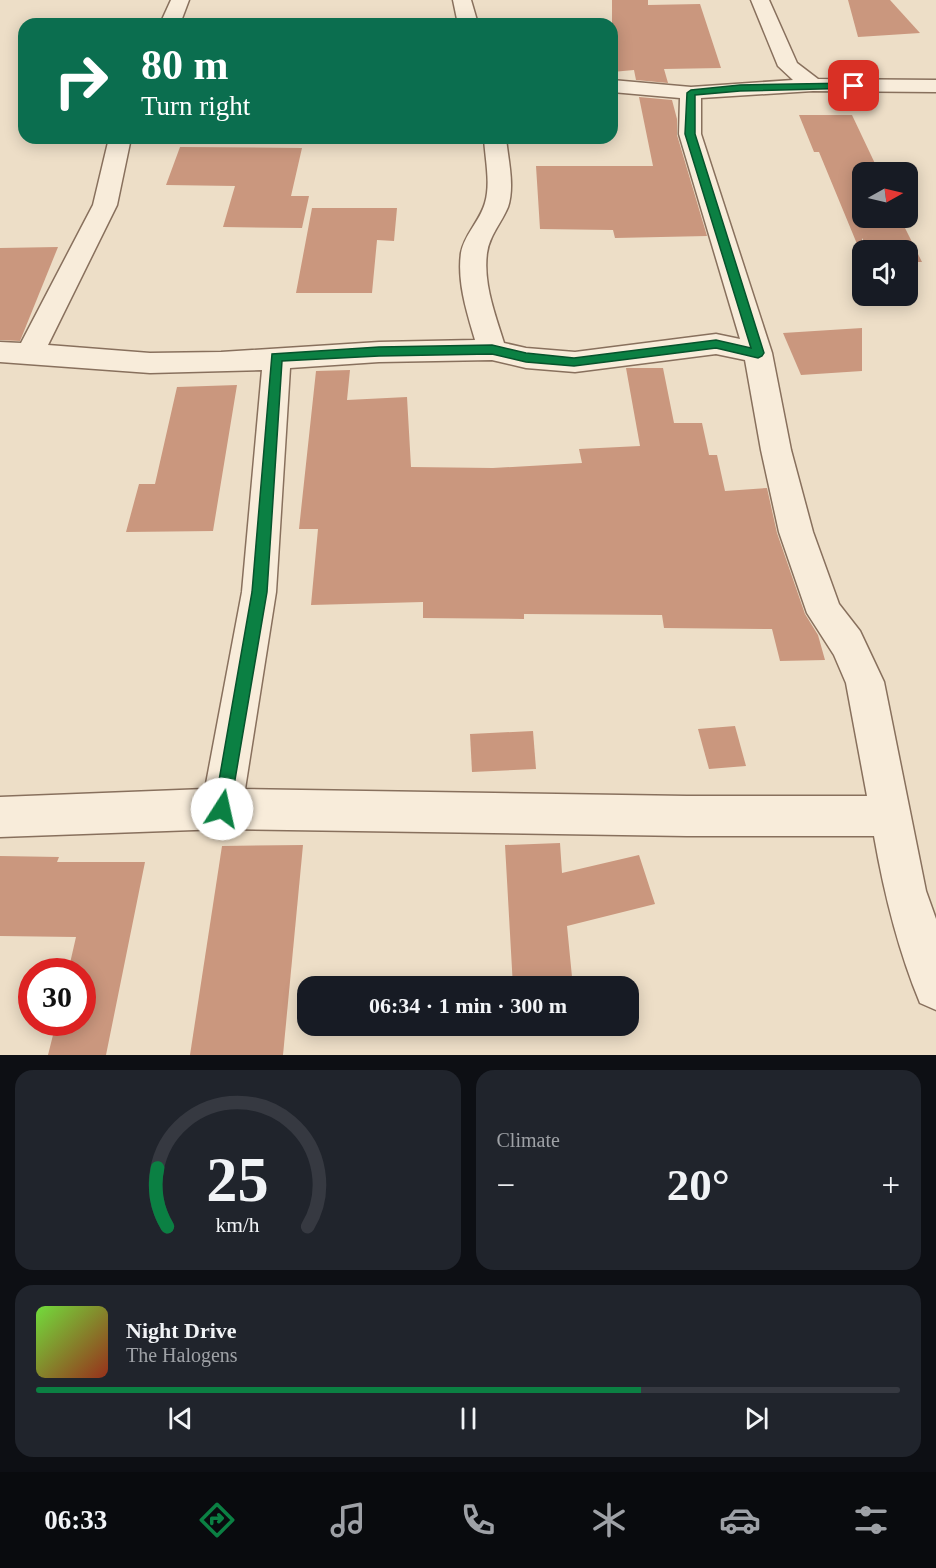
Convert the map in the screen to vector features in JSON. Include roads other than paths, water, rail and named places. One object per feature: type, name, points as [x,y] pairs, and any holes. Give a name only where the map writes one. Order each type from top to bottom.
[{"type":"street","points":[[172,18],[180,0]]},
{"type":"street","points":[[462,0],[466,18]]},
{"type":"street","points":[[760,0],[788,66],[813,86]]},
{"type":"street","points":[[618,87],[691,93],[740,88],[936,86]]},
{"type":"street","points":[[691,93],[690,134],[758,353],[776,450],[796,532],[825,613],[847,643],[865,682],[906,891],[936,987]]},
{"type":"street","points":[[29,355],[105,205],[119,144]]},
{"type":"street","points":[[492,350],[482,317],[473,271],[474,251],[490,223],[498,200],[495,144]]},
{"type":"street","points":[[0,352],[150,363],[221,362],[379,352],[492,350],[526,358],[574,362],[716,344],[758,353]]},
{"type":"street","points":[[222,809],[260,592],[277,357]]},
{"type":"street","points":[[0,817],[222,809],[687,816],[891,816]]}]
